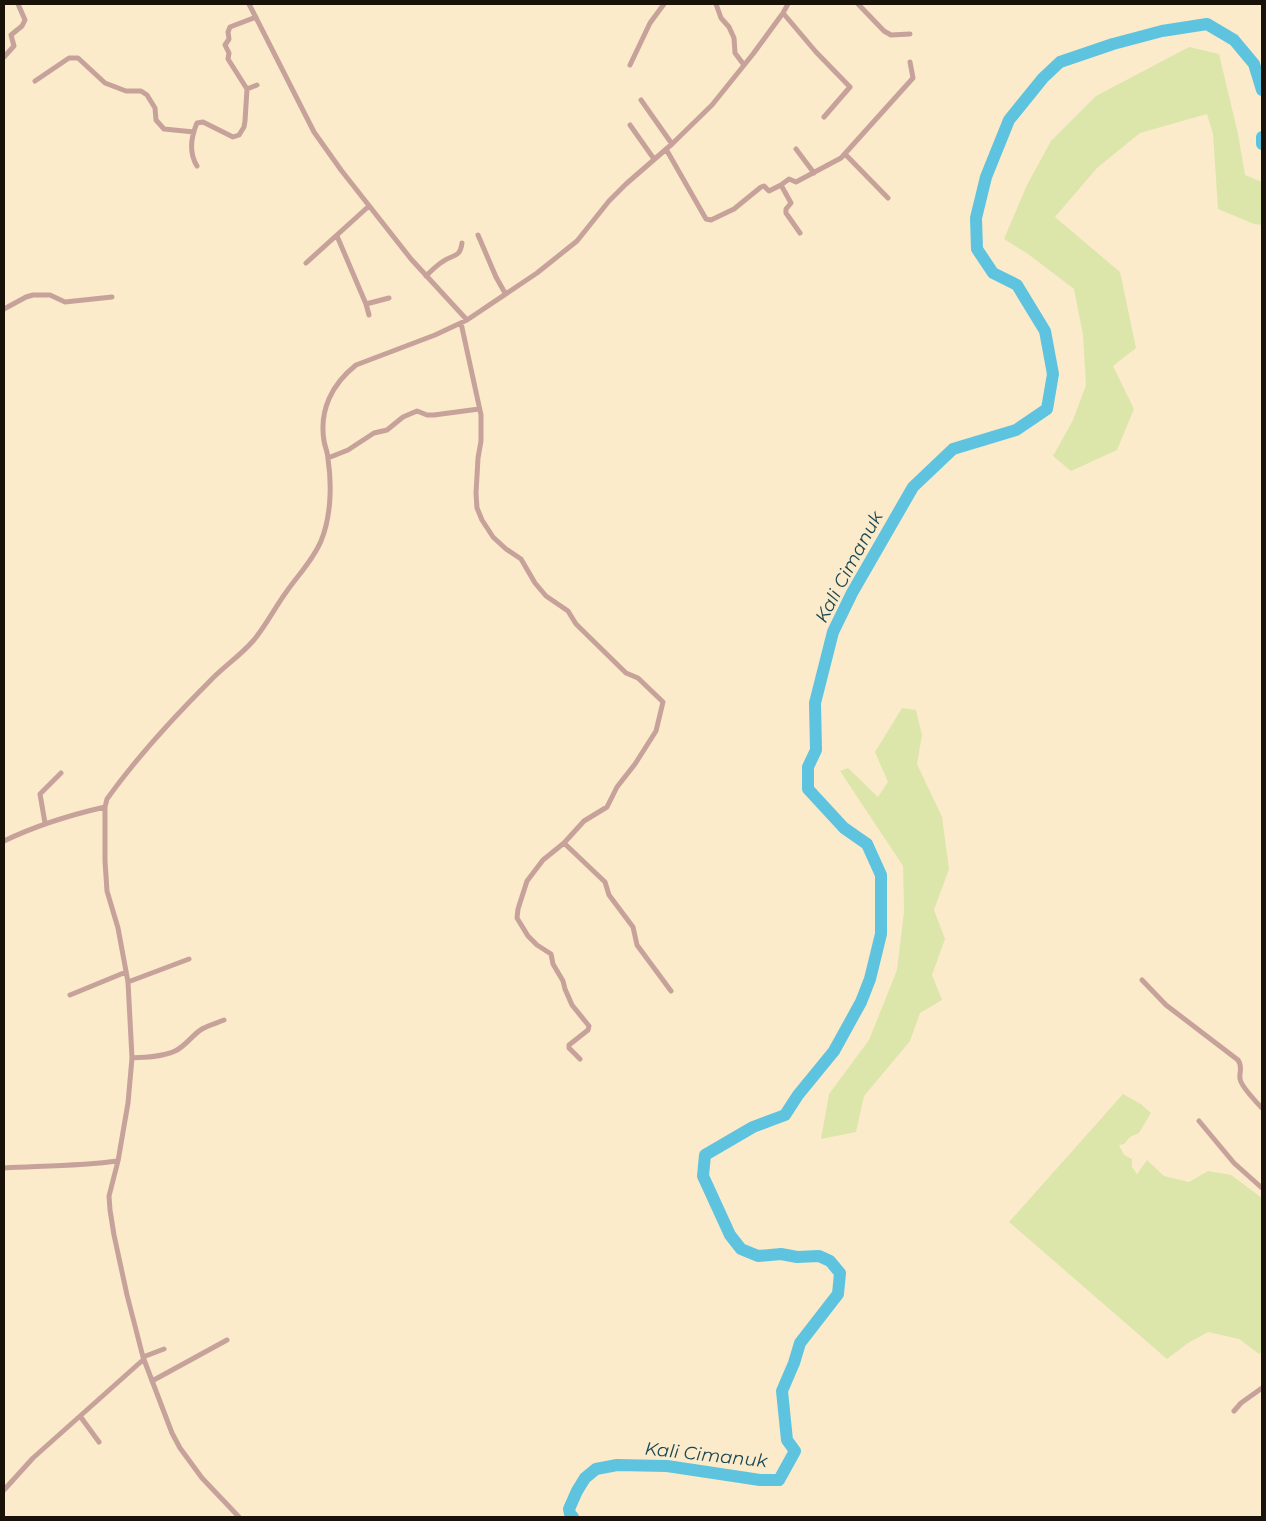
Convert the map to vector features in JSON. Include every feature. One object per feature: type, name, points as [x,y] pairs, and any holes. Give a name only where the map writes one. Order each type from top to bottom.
[{"type":"street","points":[[4,57],[14,46],[11,38],[12,33],[24,23],[25,17],[18,4]]},
{"type":"street","points":[[249,4],[314,132],[369,206],[426,276],[467,320]]},
{"type":"street","points":[[630,65],[650,23],[664,4]]},
{"type":"street","points":[[716,4],[721,18],[729,26],[734,38],[735,54],[744,65]]},
{"type":"street","points":[[239,1517],[202,1478],[172,1434],[143,1356],[127,1295],[110,1210],[109,1196],[118,1161],[128,1103],[132,1058],[128,982],[118,928],[107,890],[105,807],[107,799],[160,733],[209,682],[254,640],[300,572],[315,555],[324,533],[330,491],[328,458],[323,426],[326,405],[332,392],[348,372],[356,365],[435,335],[467,320],[536,273],[577,241],[609,201],[712,105],[744,65],[788,4]]},
{"type":"street","points":[[858,4],[884,31],[891,35],[910,34]]},
{"type":"street","points":[[783,13],[816,52],[850,87],[824,117]]},
{"type":"street","points":[[197,166],[191,152],[197,123],[201,121],[232,137],[238,135],[244,127],[247,90],[228,59],[230,53],[225,45],[230,39],[228,32],[230,27],[256,17]]},
{"type":"street","points":[[35,81],[69,58],[78,58],[104,83],[126,91],[141,91],[147,95],[155,108],[156,120],[164,129],[194,132]]},
{"type":"street","points":[[666,148],[706,219],[709,220],[734,208],[761,187],[764,186],[769,191],[789,179],[796,182],[838,161],[913,78],[910,62]]},
{"type":"street","points":[[247,90],[257,85]]},
{"type":"street","points":[[641,100],[672,144]]},
{"type":"street","points":[[630,126],[654,159]]},
{"type":"street","points":[[796,149],[814,173]]},
{"type":"street","points":[[845,154],[888,198]]},
{"type":"street","points":[[781,185],[791,203],[786,213],[800,233]]},
{"type":"street","points":[[306,263],[369,206]]},
{"type":"street","points":[[478,235],[505,293]]},
{"type":"street","points":[[337,236],[369,315]]},
{"type":"street","points":[[426,276],[444,260],[457,255],[462,248],[462,243]]},
{"type":"street","points":[[4,309],[33,295],[50,295],[65,302],[112,297]]},
{"type":"street","points":[[366,304],[390,298]]},
{"type":"street","points":[[461,323],[482,426],[476,493],[479,513],[493,537],[521,559],[541,591],[552,601],[565,608],[571,614],[574,621],[626,673],[638,678],[662,700],[663,708],[656,731],[635,764],[617,786],[607,807],[584,821],[564,843],[543,860],[527,881],[518,909],[517,918],[528,936],[537,946],[551,954],[553,964],[563,981],[572,1005],[589,1026],[588,1030],[569,1045],[569,1048],[580,1059]]},
{"type":"street","points":[[328,458],[348,450],[374,433],[387,430],[403,417],[417,411],[427,415],[480,409]]},
{"type":"street","points":[[45,823],[40,794],[61,773]]},
{"type":"street","points":[[4,841],[45,823],[105,807]]},
{"type":"street","points":[[564,843],[605,882],[609,895],[633,927],[638,945],[671,991]]},
{"type":"street","points":[[128,982],[189,959]]},
{"type":"street","points":[[70,994],[126,972]]},
{"type":"street","points":[[1142,980],[1166,1005],[1238,1060],[1241,1066],[1240,1078],[1242,1084],[1262,1108]]},
{"type":"street","points":[[132,1058],[152,1057],[173,1052],[184,1046],[202,1029],[224,1020]]},
{"type":"street","points":[[1199,1121],[1234,1163],[1262,1188]]},
{"type":"street","points":[[4,1168],[118,1161]]},
{"type":"street","points":[[152,1381],[227,1340]]},
{"type":"street","points":[[4,1490],[33,1458],[143,1356],[164,1348]]},
{"type":"street","points":[[1234,1411],[1241,1402],[1262,1388]]},
{"type":"street","points":[[80,1416],[98,1442]]},
{"type":"green space","points":[[1189,47],[1219,54],[1238,134],[1245,175],[1262,182],[1262,225],[1254,224],[1218,209],[1213,134],[1207,114],[1140,133],[1097,168],[1055,217],[1120,272],[1136,348],[1113,366],[1134,409],[1117,450],[1071,471],[1053,456],[1073,420],[1086,385],[1083,335],[1074,289],[1028,254],[1004,239],[1027,185],[1051,141],[1096,96]]},
{"type":"green space","points":[[902,708],[916,710],[922,735],[917,764],[942,817],[949,869],[934,910],[945,939],[932,975],[942,1000],[920,1013],[910,1041],[864,1096],[856,1132],[821,1139],[829,1094],[869,1040],[897,970],[904,912],[903,866],[840,771],[848,768],[878,797],[888,782],[875,752]]},
{"type":"green space","points":[[1123,1094],[1141,1104],[1151,1113],[1139,1133],[1130,1137],[1124,1144],[1119,1145],[1124,1155],[1132,1159],[1132,1167],[1137,1174],[1147,1160],[1164,1176],[1189,1182],[1208,1171],[1231,1175],[1262,1198],[1262,1351],[1259,1354],[1239,1339],[1208,1332],[1188,1343],[1167,1359],[1009,1222]]},
{"type":"waterway","name":"Kali Cimanuk","points":[[573,1517],[569,1509],[577,1491],[585,1478],[596,1469],[617,1465],[667,1466],[760,1480],[779,1480],[795,1451],[787,1440],[782,1391],[800,1343],[838,1294],[840,1273],[830,1261],[819,1256],[797,1257],[781,1254],[758,1256],[741,1249],[730,1235],[703,1176],[705,1155],[753,1127],[785,1115],[798,1095],[834,1051],[861,1002],[870,979],[881,934],[881,875],[867,844],[844,828],[808,789],[808,767],[816,750],[815,703],[833,632],[852,593],[913,487],[953,449],[1016,430],[1047,409],[1053,374],[1045,331],[1017,285],[993,273],[977,249],[976,218],[986,177],[1009,120],[1043,78],[1060,62],[1113,44],[1162,31],[1207,24],[1234,40],[1254,64],[1262,90]]},
{"type":"waterway","name":"Kali Cimanuk","points":[[1262,137],[1262,144]]}]
